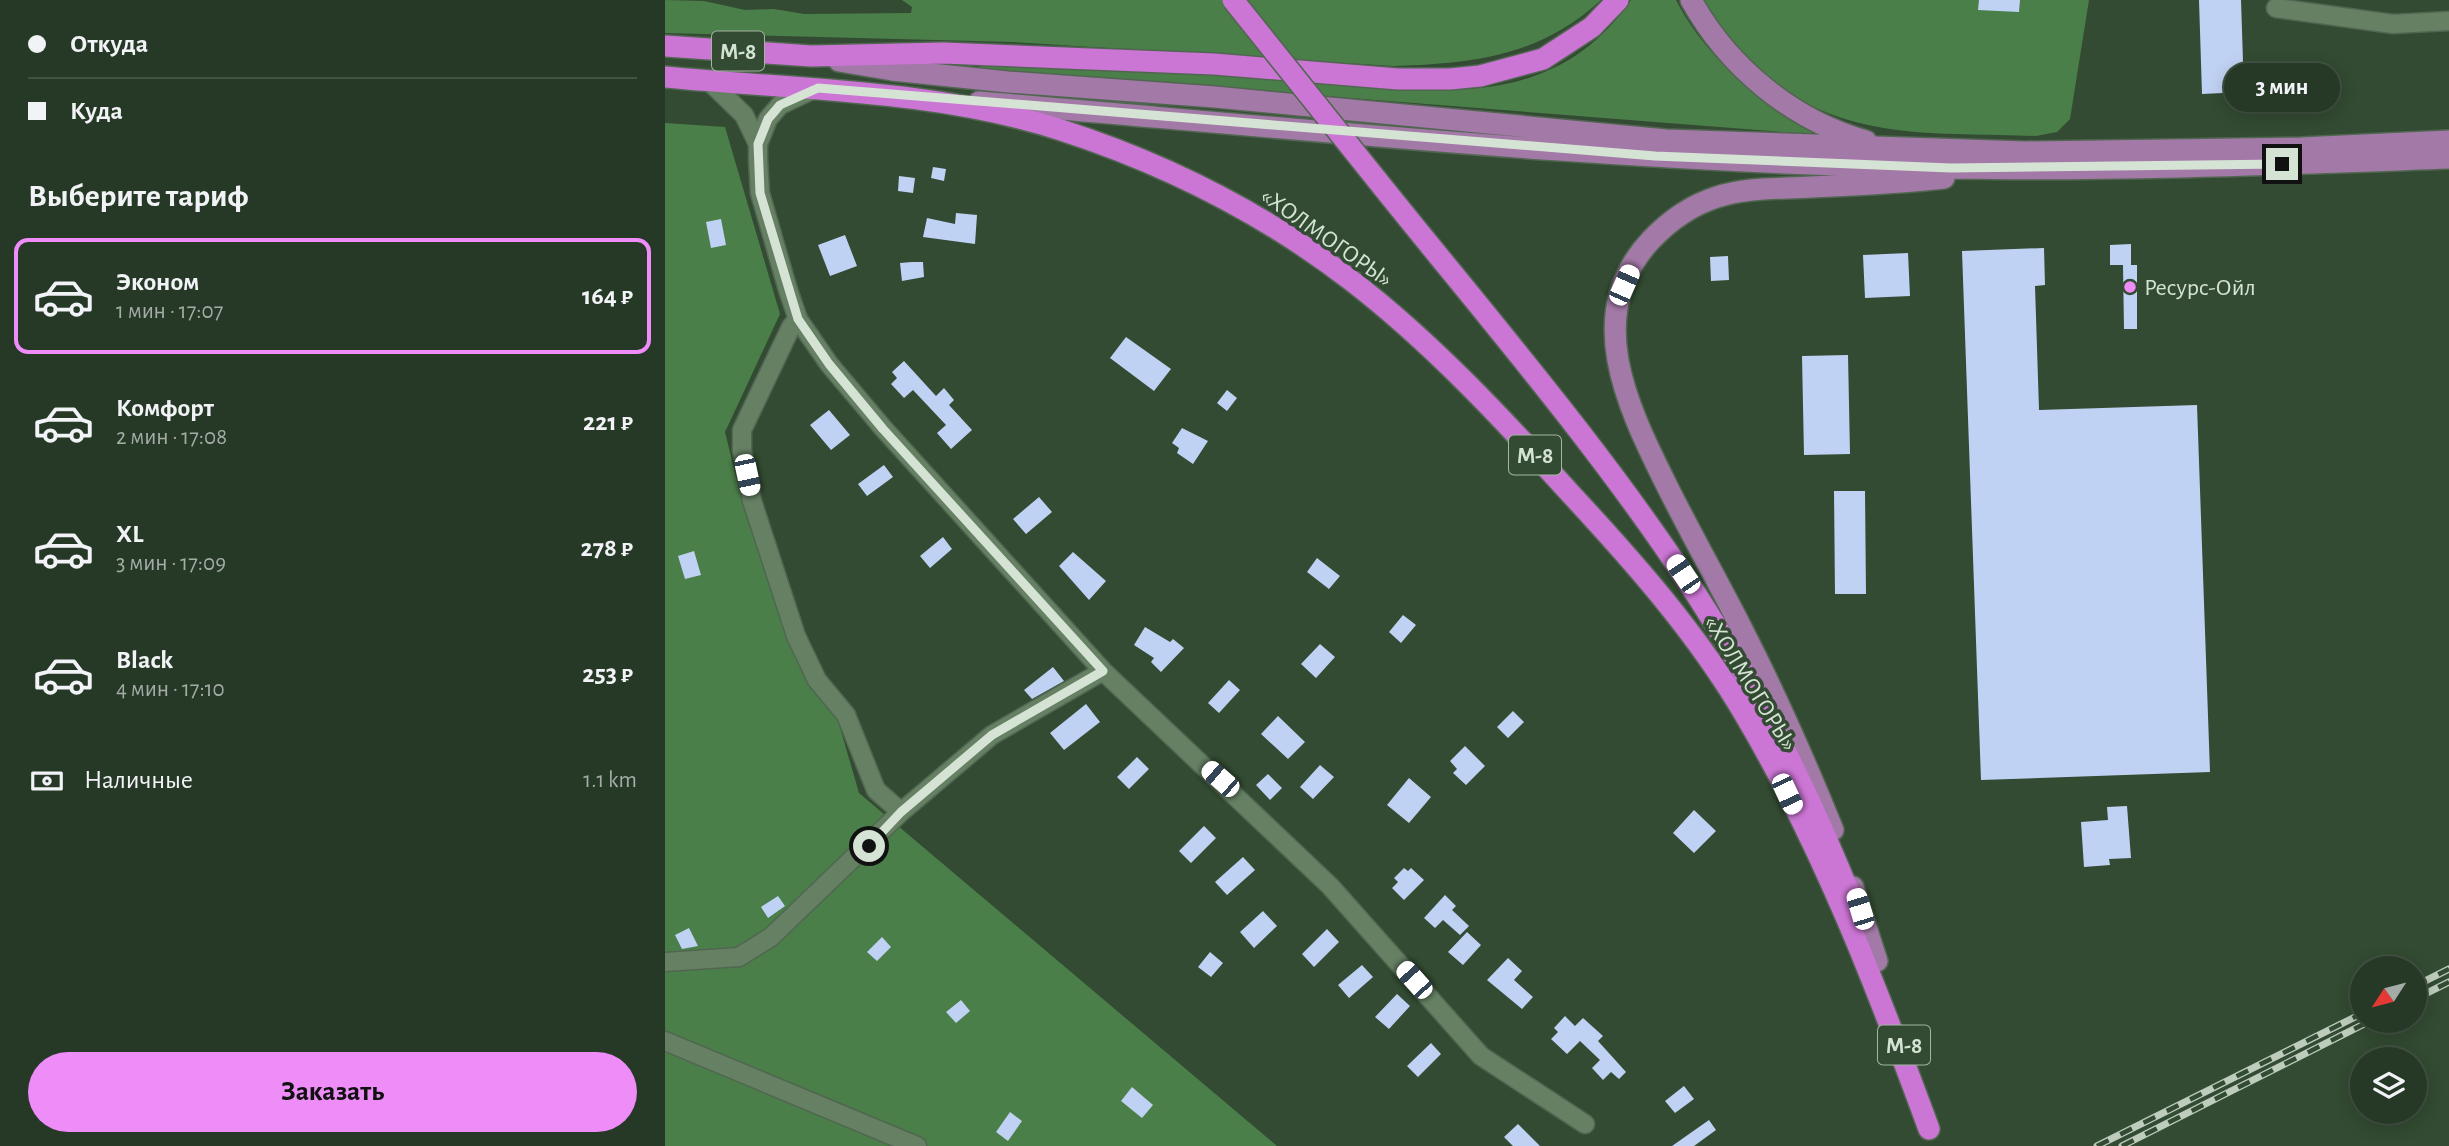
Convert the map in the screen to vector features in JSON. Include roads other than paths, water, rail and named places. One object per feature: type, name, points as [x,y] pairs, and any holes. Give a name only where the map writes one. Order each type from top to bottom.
[{"type":"highway","name":"«ХОЛМОГОРЫ»","points":[[1233,0],[1608,468],[1730,647],[1794,771],[1837,863],[1877,961],[1931,1138]]},
{"type":"highway","name":"М-8","points":[[665,46],[811,56],[943,53],[1214,64],[1398,79],[1450,79],[1480,76],[1543,59],[1593,27],[1618,0]]},
{"type":"highway","name":"«ХОЛМОГОРЫ»","points":[[665,77],[858,92],[977,111],[1055,128],[1172,171],[1227,200],[1351,280],[1429,348],[1520,438],[1612,538],[1690,632],[1746,715],[1835,895],[1886,1013],[1931,1138]]},
{"type":"main road","name":"М-8","points":[[1692,0],[1726,52],[1788,104],[1848,136],[1895,148]]},
{"type":"main road","name":"М-8","points":[[811,56],[892,70],[1243,99],[1666,140],[2096,152],[2449,141]]},
{"type":"main road","name":"М-8","points":[[858,92],[1580,151],[1971,168],[2224,166],[2449,158]]},
{"type":"main road","name":"М-8","points":[[1877,961],[1844,858],[1797,743],[1742,628],[1636,424],[1626,398],[1615,345],[1619,304],[1624,285],[1644,248],[1677,218],[1717,197],[1762,190],[1945,178],[1971,168]]},
{"type":"street","points":[[2276,8],[2393,24],[2449,21]]},
{"type":"street","points":[[710,82],[744,115],[758,144],[760,193],[798,319],[829,364],[883,429],[1103,671],[1330,886],[1481,1056],[1585,1124]]},
{"type":"street","points":[[758,144],[768,119],[780,105],[818,88]]},
{"type":"street","points":[[798,319],[791,327],[742,430],[744,463],[752,501],[796,636],[817,680],[846,715],[876,790],[901,812]]},
{"type":"street","points":[[665,962],[739,957],[771,937],[901,812],[992,735],[1103,671]]},
{"type":"street","points":[[665,1041],[918,1146]]},
{"type":"railway","points":[[2427,980],[2449,969]]},
{"type":"railway","points":[[2427,993],[2449,982]]},
{"type":"railway","points":[[2097,1146],[2350,1020]]},
{"type":"railway","points":[[2122,1146],[2350,1031]]},
{"type":"place","name":"Ресурс-Ойл","points":[[2130,287]]}]
